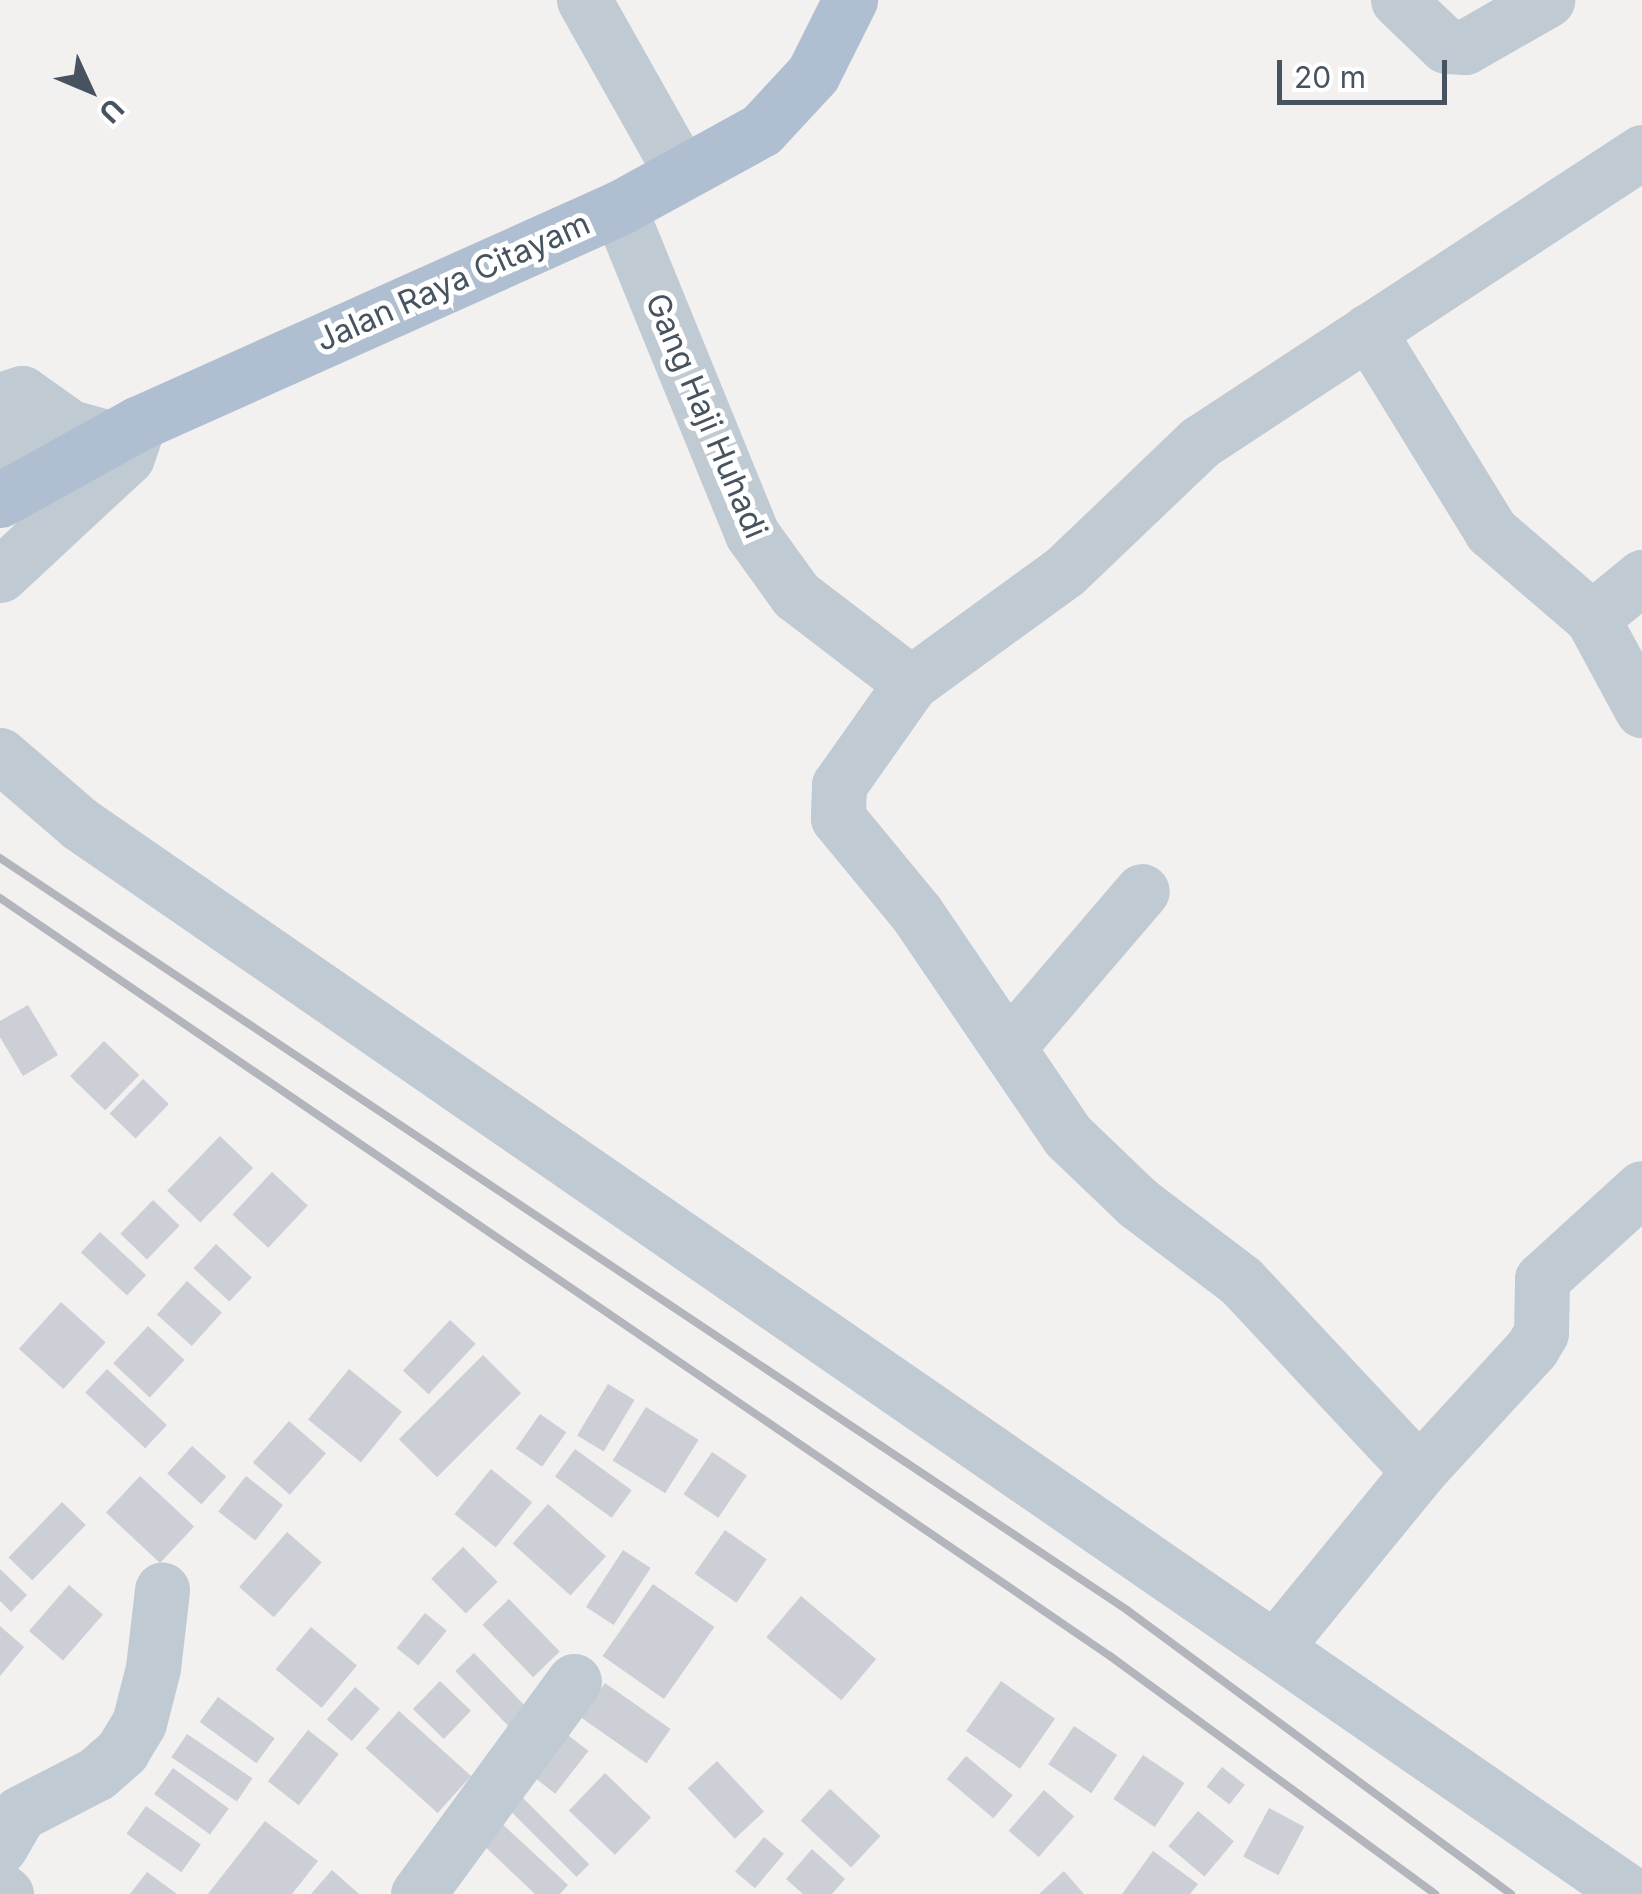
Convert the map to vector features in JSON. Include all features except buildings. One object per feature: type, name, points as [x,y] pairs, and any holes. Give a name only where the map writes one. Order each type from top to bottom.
[{"type":"main road","name":"Jalan Raya Citayam","points":[[0,500],[106,429],[619,208],[760,130],[813,74],[850,0]]},
{"type":"street","points":[[1412,14],[1446,46],[1466,47],[1546,0]]},
{"type":"street","points":[[588,8],[681,172]]},
{"type":"street","points":[[1419,1471],[1241,1280],[1138,1204],[1068,1136],[917,914],[838,818],[840,784],[910,683],[1065,571],[1200,442],[1642,152]]},
{"type":"street","name":"Gang Haji Huhadi","points":[[619,208],[752,534],[796,594],[910,683]]},
{"type":"street","points":[[1368,331],[1491,530],[1592,618],[1642,710]]},
{"type":"street","points":[[0,400],[22,394],[106,429],[127,456],[0,575]]},
{"type":"street","points":[[0,456],[106,429]]},
{"type":"street","points":[[1592,618],[1642,577]]},
{"type":"street","points":[[0,755],[80,824],[1631,1894]]},
{"type":"street","points":[[1009,1046],[1142,891]]},
{"type":"street","points":[[1276,1646],[1419,1471],[1532,1348],[1541,1333],[1542,1278],[1642,1188]]},
{"type":"street","points":[[0,1847],[20,1813],[96,1774],[122,1752],[139,1723],[153,1668],[162,1590]]},
{"type":"street","points":[[418,1894],[574,1681]]},
{"type":"railway","points":[[0,858],[1127,1610],[1511,1894]]},
{"type":"railway","points":[[0,898],[1110,1656],[1435,1894]]}]
